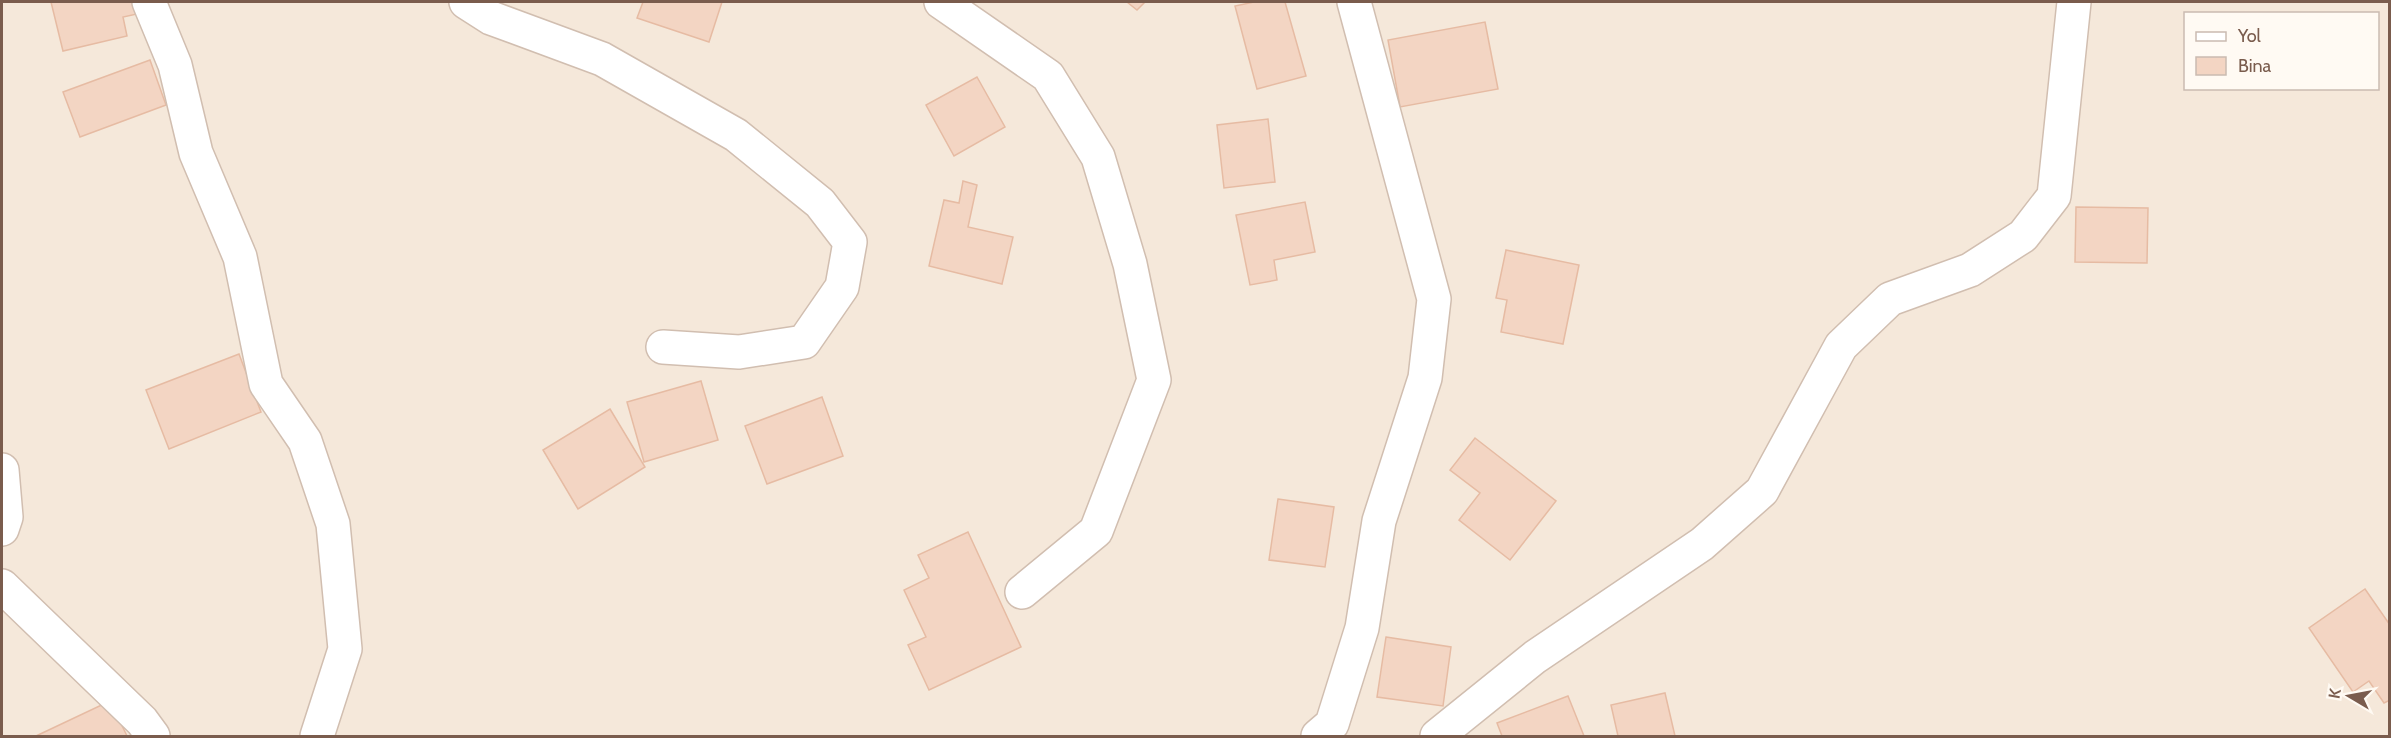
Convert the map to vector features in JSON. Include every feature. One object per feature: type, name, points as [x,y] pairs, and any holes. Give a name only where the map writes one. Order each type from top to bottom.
[{"type":"street","points":[[149,2],[175,65],[196,153],[240,257],[266,384],[305,441],[333,524],[345,649],[317,736]]},
{"type":"street","points":[[466,2],[491,18],[602,59],[736,135],[820,203],[850,242],[842,287],[804,342],[740,352],[663,347]]},
{"type":"street","points":[[941,2],[1048,76],[1098,157],[1130,264],[1154,380],[1096,531],[1022,592]]},
{"type":"street","points":[[1318,736],[1332,724],[1362,628],[1378,520],[1425,378],[1434,299],[1354,2]]},
{"type":"street","points":[[1437,736],[1535,657],[1702,544],[1762,491],[1841,346],[1890,298],[1970,270],[2023,236],[2055,196],[2074,2]]},
{"type":"street","points":[[2,470],[6,517],[2,529]]},
{"type":"street","points":[[2,586],[142,721],[153,736]]},
{"type":"shaded area","points":[[2,2],[2389,2],[2389,736],[2,736]]},
{"type":"building","points":[[51,2],[134,2],[137,14],[123,17],[127,36],[63,51]]},
{"type":"building","points":[[643,2],[722,2],[709,42],[637,18]]},
{"type":"building","points":[[1127,2],[1145,2],[1137,10]]},
{"type":"building","points":[[1254,2],[1285,2],[1306,76],[1257,89],[1235,6]]},
{"type":"building","points":[[1485,22],[1498,89],[1400,107],[1388,40]]},
{"type":"building","points":[[150,60],[166,105],[80,137],[63,92]]},
{"type":"building","points":[[977,77],[1005,127],[954,156],[926,105]]},
{"type":"building","points":[[1268,119],[1275,182],[1224,188],[1217,125]]},
{"type":"building","points":[[963,181],[977,185],[968,227],[1013,237],[1002,284],[929,266],[944,200],[959,203]]},
{"type":"building","points":[[1305,202],[1315,252],[1274,260],[1277,280],[1250,285],[1236,215]]},
{"type":"building","points":[[2076,207],[2148,208],[2147,263],[2075,262]]},
{"type":"building","points":[[1506,250],[1579,265],[1563,344],[1501,332],[1507,300],[1496,298]]},
{"type":"building","points":[[239,354],[261,412],[169,449],[146,390]]},
{"type":"building","points":[[701,381],[718,440],[644,462],[627,402]]},
{"type":"building","points":[[822,397],[843,456],[767,484],[745,426]]},
{"type":"building","points":[[610,409],[645,467],[578,509],[543,450]]},
{"type":"building","points":[[1475,438],[1556,501],[1510,560],[1459,520],[1480,493],[1450,470]]},
{"type":"building","points":[[1278,499],[1334,507],[1325,567],[1269,560]]},
{"type":"building","points":[[968,532],[1021,647],[929,690],[908,645],[926,637],[904,590],[929,578],[918,555]]},
{"type":"building","points":[[2365,589],[2390,625],[2390,700],[2384,703],[2369,681],[2353,692],[2309,628]]},
{"type":"building","points":[[1386,637],[1451,647],[1443,706],[1377,697]]},
{"type":"building","points":[[1665,693],[1675,736],[1618,736],[1611,705]]},
{"type":"building","points":[[1568,696],[1584,736],[1502,736],[1497,723]]},
{"type":"building","points":[[110,701],[127,736],[36,736]]}]
